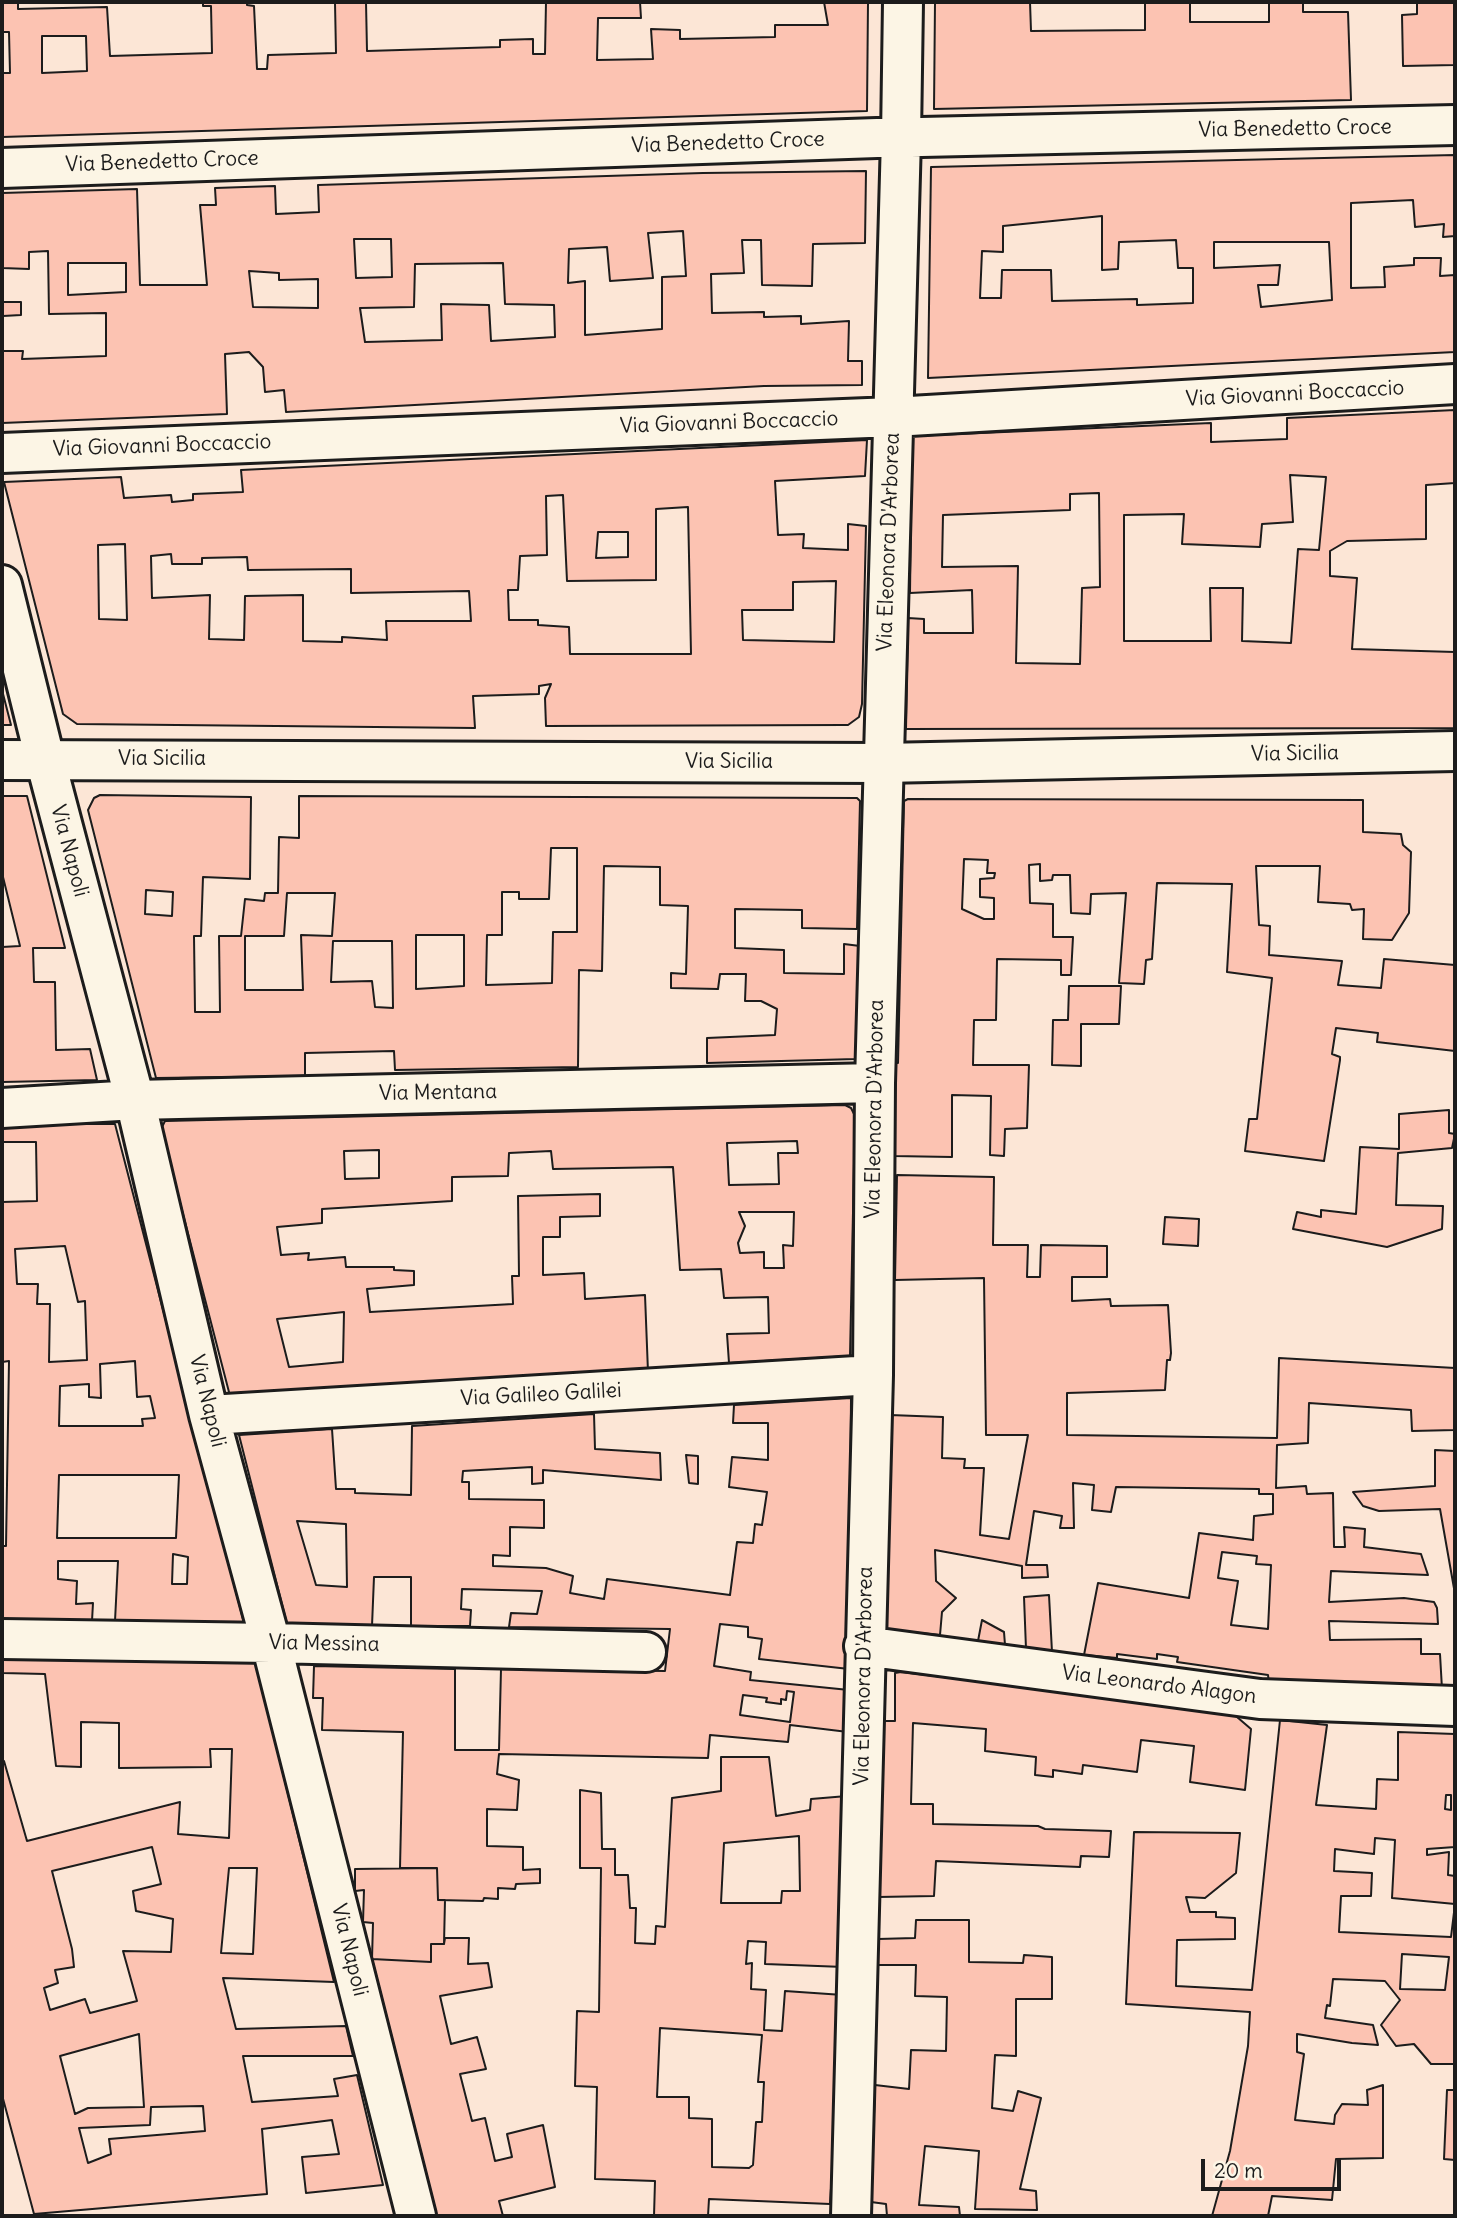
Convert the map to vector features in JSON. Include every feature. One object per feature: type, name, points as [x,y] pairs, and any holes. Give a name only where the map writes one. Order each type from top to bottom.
[{"type":"street","name":"Via Eleonora D'Arborea","points":[[851,2216],[873,1375],[875,1083],[903,2]]},
{"type":"street","name":"Via Benedetto Croce","points":[[2,168],[901,138],[1455,125]]},
{"type":"street","name":"Via Giovanni Boccaccio","points":[[2,453],[893,417],[1455,384]]},
{"type":"street","name":"Via Napoli","points":[[2,585],[135,1100],[209,1415],[271,1643],[406,2216]]},
{"type":"street","name":"Via Sicilia","points":[[2,760],[883,763],[1455,751]]},
{"type":"street","name":"Via Mentana","points":[[2,1108],[135,1100],[875,1083]]},
{"type":"street","name":"Via Galileo Galilei","points":[[209,1415],[873,1375]]},
{"type":"street","name":"Via Messina","points":[[2,1639],[646,1652]]},
{"type":"street","name":"Via Leonardo Alagon","points":[[864,1646],[1260,1699],[1455,1706]]},
{"type":"building","points":[[2,2],[18,2],[18,9],[107,7],[110,56],[212,53],[211,6],[203,6],[203,2],[247,2],[247,5],[254,6],[257,69],[267,69],[268,55],[336,53],[335,3],[366,2],[367,51],[500,47],[500,40],[533,39],[533,54],[545,54],[546,2],[640,2],[641,18],[598,18],[597,60],[653,59],[651,29],[680,30],[680,39],[775,37],[775,25],[828,25],[824,2],[868,2],[867,111],[2,137],[2,73],[10,73],[9,32],[2,32]],"holes":[[[42,36],[86,36],[87,71],[42,73]]]},
{"type":"building","points":[[935,2],[1030,2],[1031,31],[1145,30],[1145,2],[1190,2],[1190,22],[1269,22],[1269,2],[1303,2],[1303,12],[1348,12],[1351,100],[934,109]]},
{"type":"building","points":[[1417,2],[1455,2],[1455,65],[1403,66],[1402,15],[1417,14]]},
{"type":"building","points":[[1455,155],[1455,236],[1443,237],[1444,224],[1415,227],[1413,200],[1351,203],[1351,288],[1385,287],[1384,267],[1414,265],[1414,258],[1441,258],[1440,276],[1455,275],[1455,352],[928,378],[931,167]],"holes":[[[1102,216],[1102,270],[1118,269],[1119,242],[1176,240],[1178,268],[1193,268],[1193,303],[1137,305],[1137,299],[1052,301],[1051,270],[1002,270],[1001,298],[980,298],[982,251],[1003,252],[1003,226]],[[1214,242],[1329,242],[1332,300],[1261,307],[1258,285],[1278,285],[1280,265],[1214,268]]]},
{"type":"building","points":[[866,171],[865,243],[813,244],[812,286],[762,285],[761,240],[742,240],[744,273],[711,274],[712,313],[764,312],[764,317],[801,316],[801,324],[849,321],[848,361],[862,361],[862,385],[764,386],[286,412],[284,390],[265,392],[263,367],[249,352],[225,354],[227,414],[2,423],[2,302],[21,302],[21,315],[3,316],[3,351],[23,351],[22,359],[106,356],[106,313],[49,314],[48,251],[29,252],[29,269],[2,268],[2,193],[137,189],[140,285],[207,285],[200,205],[216,205],[215,188],[275,186],[276,214],[319,212],[318,185],[703,173]],"holes":[[[683,231],[686,276],[662,277],[662,329],[585,335],[585,281],[568,283],[569,249],[607,247],[610,281],[653,278],[648,233]],[[354,239],[391,239],[392,277],[356,278]],[[68,263],[126,263],[126,292],[68,295]],[[503,263],[505,304],[554,305],[555,337],[491,341],[489,305],[441,304],[442,340],[365,342],[360,308],[414,307],[415,264]],[[249,271],[279,273],[279,280],[318,279],[318,308],[253,307]]]},
{"type":"building","points":[[1455,410],[1455,483],[1426,485],[1426,539],[1347,541],[1330,551],[1330,576],[1357,578],[1352,649],[1455,652],[1455,728],[906,729],[908,618],[924,619],[924,633],[973,633],[972,590],[910,593],[912,436],[1211,423],[1211,442],[1287,439],[1287,418]],"holes":[[[1290,475],[1326,477],[1319,550],[1298,549],[1291,643],[1242,641],[1243,588],[1210,588],[1211,641],[1124,641],[1124,515],[1184,514],[1182,544],[1260,547],[1262,524],[1293,522]],[[1099,493],[1100,587],[1082,588],[1080,664],[1016,663],[1018,566],[942,567],[943,515],[1070,510],[1070,494]]]},
{"type":"building","points":[[867,440],[865,476],[775,481],[778,535],[804,534],[803,548],[848,550],[848,524],[866,526],[862,704],[859,717],[848,725],[546,726],[545,698],[551,684],[539,686],[539,694],[473,696],[475,728],[77,724],[63,714],[4,482],[121,477],[124,498],[171,495],[172,502],[193,500],[193,494],[243,492],[241,470]],"holes":[[[563,495],[567,581],[656,580],[656,509],[688,507],[691,654],[570,654],[569,627],[538,625],[538,620],[509,620],[508,590],[518,590],[520,556],[547,555],[546,496]],[[598,532],[628,532],[628,557],[596,558]],[[125,544],[127,620],[99,619],[98,545]],[[171,554],[172,564],[202,564],[202,558],[247,557],[248,570],[351,569],[351,593],[469,591],[471,621],[386,621],[387,640],[342,637],[342,642],[303,641],[303,595],[245,596],[244,640],[209,639],[210,595],[152,598],[151,556]],[[836,581],[834,642],[743,640],[742,610],[793,610],[793,582]]]},
{"type":"building","points":[[2,690],[11,725],[2,725]]},
{"type":"building","points":[[100,795],[251,797],[250,879],[203,877],[201,936],[194,936],[195,1012],[220,1012],[219,936],[241,936],[245,899],[264,901],[265,893],[278,893],[279,837],[299,838],[299,796],[857,798],[860,801],[857,929],[802,928],[802,910],[735,909],[735,948],[784,950],[784,973],[844,974],[844,944],[860,946],[856,1059],[707,1063],[707,1038],[775,1035],[777,1009],[761,1001],[745,1001],[746,974],[720,974],[718,989],[671,988],[671,973],[686,974],[688,906],[660,905],[660,867],[604,866],[602,971],[579,970],[578,1067],[395,1070],[394,1051],[305,1053],[305,1076],[156,1078],[88,810],[94,798]],"holes":[[[551,848],[577,848],[577,932],[553,932],[552,983],[486,985],[487,935],[502,935],[502,892],[519,892],[519,899],[549,899]],[[146,890],[173,892],[172,916],[145,914]],[[287,893],[335,893],[332,936],[301,935],[303,990],[245,990],[245,936],[284,936]],[[416,935],[464,935],[464,986],[416,989]],[[333,941],[392,941],[393,1008],[375,1007],[372,981],[331,982]]]},
{"type":"building","points":[[2,796],[27,796],[65,948],[33,948],[34,982],[55,982],[56,1050],[90,1049],[97,1080],[2,1082],[2,947],[20,946],[2,873]]},
{"type":"building","points":[[1363,800],[1363,832],[1401,834],[1403,845],[1411,852],[1409,913],[1392,940],[1363,939],[1364,909],[1352,910],[1350,904],[1318,902],[1320,866],[1256,866],[1259,925],[1270,926],[1269,955],[1342,961],[1338,985],[1381,988],[1384,959],[1455,965],[1455,1051],[1377,1042],[1378,1033],[1336,1028],[1332,1054],[1340,1057],[1340,1060],[1324,1161],[1245,1151],[1249,1119],[1257,1119],[1272,978],[1227,972],[1232,884],[1157,883],[1152,959],[1146,960],[1144,984],[1119,983],[1126,893],[1091,894],[1090,914],[1071,913],[1070,875],[1053,875],[1052,880],[1040,881],[1040,864],[1029,865],[1030,903],[1053,904],[1053,937],[1073,937],[1071,975],[1061,975],[1061,960],[997,959],[996,1020],[974,1020],[973,1065],[1029,1065],[1027,1128],[1005,1129],[1004,1156],[990,1155],[991,1096],[952,1095],[952,1157],[893,1156],[895,1063],[898,1063],[904,801]],"holes":[[[964,859],[988,860],[987,873],[995,873],[994,878],[980,879],[980,897],[994,898],[994,919],[984,919],[962,909]]]},
{"type":"building","points":[[1069,986],[1121,986],[1119,1024],[1081,1024],[1081,1066],[1052,1065],[1053,1020],[1068,1020]]},
{"type":"building","points":[[845,1105],[851,1108],[855,1116],[850,1356],[729,1363],[727,1334],[769,1333],[768,1297],[724,1298],[721,1269],[680,1270],[673,1167],[553,1169],[551,1151],[509,1153],[508,1176],[452,1177],[452,1201],[322,1209],[322,1223],[277,1227],[281,1255],[309,1253],[308,1260],[345,1257],[346,1267],[394,1267],[394,1270],[414,1271],[414,1285],[367,1289],[370,1312],[513,1304],[512,1276],[519,1276],[518,1196],[600,1194],[600,1216],[560,1217],[560,1237],[543,1237],[543,1275],[584,1273],[585,1299],[645,1295],[648,1372],[230,1396],[161,1129],[165,1121]],"holes":[[[797,1141],[798,1153],[778,1153],[779,1184],[729,1185],[727,1143]],[[379,1150],[379,1178],[345,1179],[344,1151]],[[739,1212],[794,1212],[793,1246],[783,1245],[784,1268],[764,1268],[764,1252],[740,1253],[738,1243],[745,1226]],[[344,1312],[343,1362],[289,1367],[277,1319]]]},
{"type":"building","points":[[1449,1110],[1449,1133],[1455,1134],[1452,1148],[1398,1153],[1396,1205],[1443,1206],[1442,1229],[1387,1247],[1293,1229],[1297,1212],[1321,1217],[1321,1210],[1356,1214],[1360,1147],[1399,1149],[1399,1114]]},
{"type":"building","points":[[2,1124],[115,1124],[244,1623],[115,1621],[118,1561],[58,1561],[58,1579],[77,1581],[76,1604],[93,1603],[92,1621],[2,1619],[9,1361],[2,1362],[2,1202],[37,1201],[36,1142],[2,1142]],"holes":[[[65,1246],[78,1302],[85,1301],[87,1360],[49,1362],[50,1304],[37,1304],[38,1284],[17,1284],[15,1249]],[[135,1361],[137,1397],[150,1396],[155,1418],[142,1419],[143,1426],[59,1426],[60,1386],[89,1384],[89,1397],[101,1398],[100,1364]],[[59,1475],[179,1475],[176,1538],[57,1538]],[[173,1554],[188,1557],[187,1584],[172,1584]]]},
{"type":"building","points":[[897,1175],[994,1177],[993,1245],[1028,1245],[1027,1277],[1040,1277],[1041,1245],[1107,1246],[1107,1277],[1072,1277],[1072,1301],[1110,1299],[1111,1306],[1168,1305],[1171,1353],[1170,1360],[1167,1360],[1165,1390],[1067,1393],[1067,1435],[1277,1438],[1279,1358],[1455,1368],[1455,1430],[1412,1431],[1411,1410],[1309,1403],[1308,1443],[1277,1445],[1276,1488],[1306,1486],[1307,1494],[1333,1493],[1334,1547],[1345,1547],[1344,1527],[1365,1529],[1364,1547],[1421,1554],[1428,1575],[1331,1571],[1329,1602],[1404,1598],[1434,1602],[1437,1608],[1438,1624],[1329,1621],[1330,1640],[1421,1639],[1421,1654],[1440,1654],[1442,1689],[1355,1682],[1355,1687],[1269,1683],[1268,1675],[1177,1662],[1178,1657],[1157,1654],[1157,1659],[1117,1654],[1117,1658],[1084,1655],[1098,1583],[1189,1598],[1199,1533],[1253,1540],[1254,1516],[1273,1514],[1273,1494],[1259,1494],[1259,1489],[1116,1487],[1111,1512],[1092,1510],[1094,1485],[1073,1483],[1074,1528],[1060,1528],[1062,1516],[1034,1511],[1026,1565],[1047,1565],[1048,1577],[1022,1578],[1022,1566],[935,1550],[936,1581],[956,1598],[942,1612],[940,1635],[880,1629],[890,1415],[943,1417],[942,1458],[965,1459],[964,1468],[984,1468],[980,1535],[1009,1539],[1028,1435],[986,1435],[984,1278],[895,1280]],"holes":[[[1222,1552],[1257,1556],[1256,1564],[1271,1565],[1268,1629],[1231,1625],[1238,1581],[1218,1578]]]},
{"type":"building","points":[[1165,1217],[1199,1219],[1198,1246],[1163,1244]]},
{"type":"building","points":[[851,1398],[849,1669],[759,1659],[762,1639],[748,1637],[748,1627],[720,1624],[714,1666],[751,1672],[750,1680],[849,1690],[848,1732],[790,1725],[788,1742],[710,1735],[708,1758],[499,1754],[497,1774],[519,1780],[517,1810],[487,1809],[487,1846],[523,1847],[523,1870],[540,1869],[540,1883],[516,1884],[515,1889],[498,1888],[498,1899],[438,1900],[437,1868],[400,1868],[403,1732],[322,1730],[323,1698],[313,1698],[314,1666],[455,1669],[455,1750],[499,1750],[501,1669],[665,1671],[670,1629],[509,1627],[511,1613],[537,1614],[542,1591],[462,1589],[461,1609],[471,1610],[470,1626],[411,1626],[411,1577],[374,1577],[372,1626],[287,1624],[239,1435],[332,1429],[336,1489],[355,1489],[355,1493],[411,1495],[412,1426],[594,1414],[595,1449],[660,1453],[661,1480],[543,1470],[543,1483],[532,1484],[532,1467],[463,1471],[462,1482],[469,1482],[469,1499],[544,1500],[544,1528],[510,1527],[510,1556],[493,1555],[493,1566],[546,1568],[573,1576],[570,1593],[604,1599],[607,1579],[730,1595],[737,1542],[753,1543],[755,1524],[762,1525],[767,1492],[729,1487],[732,1457],[768,1460],[768,1423],[733,1423],[734,1405]],"holes":[[[297,1521],[346,1524],[347,1587],[316,1585]],[[787,1691],[794,1692],[790,1722],[740,1715],[743,1695],[767,1698],[766,1702],[781,1704],[781,1699],[786,1700]]]},
{"type":"building","points":[[1435,1450],[1455,1451],[1455,1594],[1440,1509],[1379,1511],[1363,1506],[1353,1492],[1435,1486]]},
{"type":"building","points":[[686,1455],[698,1456],[698,1484],[689,1483]]},
{"type":"building","points":[[1049,1595],[1052,1652],[1026,1649],[1024,1597]]},
{"type":"building","points":[[982,1620],[1004,1632],[1005,1645],[978,1641]]},
{"type":"building","points":[[2,1659],[256,1663],[334,1982],[223,1978],[236,2029],[346,2026],[353,2056],[243,2056],[252,2102],[338,2096],[334,2079],[357,2075],[383,2185],[306,2193],[302,2157],[339,2154],[332,2120],[262,2129],[267,2194],[34,2214],[2,2095],[2,1761],[27,1841],[180,1802],[178,1834],[229,1838],[232,1749],[210,1749],[211,1767],[119,1768],[119,1723],[81,1722],[81,1767],[56,1766],[45,1674],[2,1673]],"holes":[[[152,1847],[161,1884],[133,1891],[136,1911],[173,1919],[171,1952],[123,1951],[137,2001],[90,2013],[85,1999],[50,2010],[44,1988],[58,1983],[55,1970],[74,1967],[52,1871]],[[229,1868],[257,1868],[253,1954],[221,1953]],[[139,2034],[144,2107],[88,2108],[75,2114],[60,2056]],[[203,2106],[205,2131],[109,2139],[111,2154],[88,2163],[79,2128],[150,2125],[151,2107]]]},
{"type":"building","points":[[895,1673],[1230,1711],[1251,1729],[1245,1790],[1190,1782],[1194,1746],[1141,1740],[1137,1772],[1083,1765],[1082,1774],[1053,1770],[1053,1777],[1035,1775],[1036,1757],[985,1751],[986,1729],[913,1723],[911,1804],[933,1804],[933,1824],[1038,1826],[1045,1829],[1111,1831],[1109,1857],[1081,1856],[1080,1867],[936,1861],[934,1896],[878,1897],[882,1721],[895,1721]]},
{"type":"building","points":[[1280,1720],[1327,1725],[1316,1805],[1376,1809],[1377,1779],[1398,1780],[1398,1732],[1455,1734],[1455,1847],[1427,1849],[1427,1855],[1449,1852],[1448,1875],[1455,1876],[1455,1904],[1455,2064],[1431,2064],[1414,2044],[1396,2046],[1381,2025],[1400,2000],[1385,1981],[1333,1979],[1330,2006],[1327,2005],[1325,2018],[1373,2025],[1378,2045],[1297,2034],[1297,2052],[1304,2054],[1295,2120],[1334,2124],[1335,2115],[1342,2104],[1368,2105],[1367,2090],[1383,2085],[1383,2158],[1336,2159],[1332,2200],[1272,2196],[1268,2216],[1212,2216],[1230,2151],[1248,2046],[1250,2012],[1126,2004],[1134,1832],[1240,1833],[1236,1873],[1205,1898],[1186,1897],[1190,1912],[1216,1912],[1216,1917],[1235,1918],[1235,1939],[1177,1940],[1176,1986],[1252,1990]],"holes":[[[1446,1795],[1451,1795],[1451,1810],[1445,1809]],[[1375,1838],[1395,1840],[1392,1898],[1455,1904],[1451,1937],[1339,1932],[1341,1896],[1371,1896],[1372,1873],[1334,1871],[1335,1849],[1374,1854]],[[1402,1954],[1449,1957],[1445,1990],[1400,1989]]]},
{"type":"building","points":[[721,1757],[769,1757],[776,1816],[810,1810],[811,1799],[847,1796],[844,1967],[765,1964],[766,1942],[748,1941],[746,1964],[752,1963],[751,1989],[766,1990],[764,2030],[782,2031],[785,1991],[843,1995],[830,2204],[709,2199],[708,2216],[654,2216],[655,2181],[595,2179],[597,2087],[575,2086],[577,2011],[599,2012],[601,1868],[580,1868],[580,1790],[601,1793],[602,1849],[615,1849],[615,1875],[628,1875],[630,1908],[636,1908],[635,1943],[655,1944],[656,1926],[665,1927],[672,1798],[721,1791]],"holes":[[[799,1836],[800,1891],[782,1891],[781,1903],[721,1903],[724,1843]],[[660,2028],[762,2035],[758,2082],[764,2082],[762,2122],[756,2122],[753,2165],[749,2168],[712,2167],[712,2119],[689,2118],[689,2097],[657,2097]]]},
{"type":"building","points":[[437,1868],[438,1900],[445,1900],[444,1944],[431,1944],[431,1962],[372,1959],[373,1923],[363,1922],[364,1890],[355,1891],[355,1869]]},
{"type":"building","points":[[916,1920],[969,1920],[969,1962],[1023,1963],[1024,1955],[1052,1957],[1052,1999],[1016,1999],[1016,2056],[995,2055],[992,2108],[1013,2111],[1018,2091],[1041,2098],[1020,2189],[1036,2191],[1037,2210],[975,2209],[979,2151],[925,2146],[919,2205],[959,2207],[960,2216],[887,2216],[886,2204],[871,2202],[875,2085],[909,2089],[911,2050],[946,2051],[947,1997],[915,1996],[916,1965],[878,1965],[878,1939],[915,1938]]},
{"type":"building","points":[[445,1938],[469,1938],[468,1964],[488,1963],[492,1987],[440,1996],[451,2044],[477,2037],[486,2069],[460,2074],[472,2121],[485,2118],[495,2161],[512,2157],[507,2134],[543,2125],[555,2187],[499,2201],[503,2216],[437,2216],[372,1959],[431,1962],[431,1944],[444,1944]]},
{"type":"building","points":[[1447,2090],[1455,2090],[1455,2160],[1444,2159]]}]
